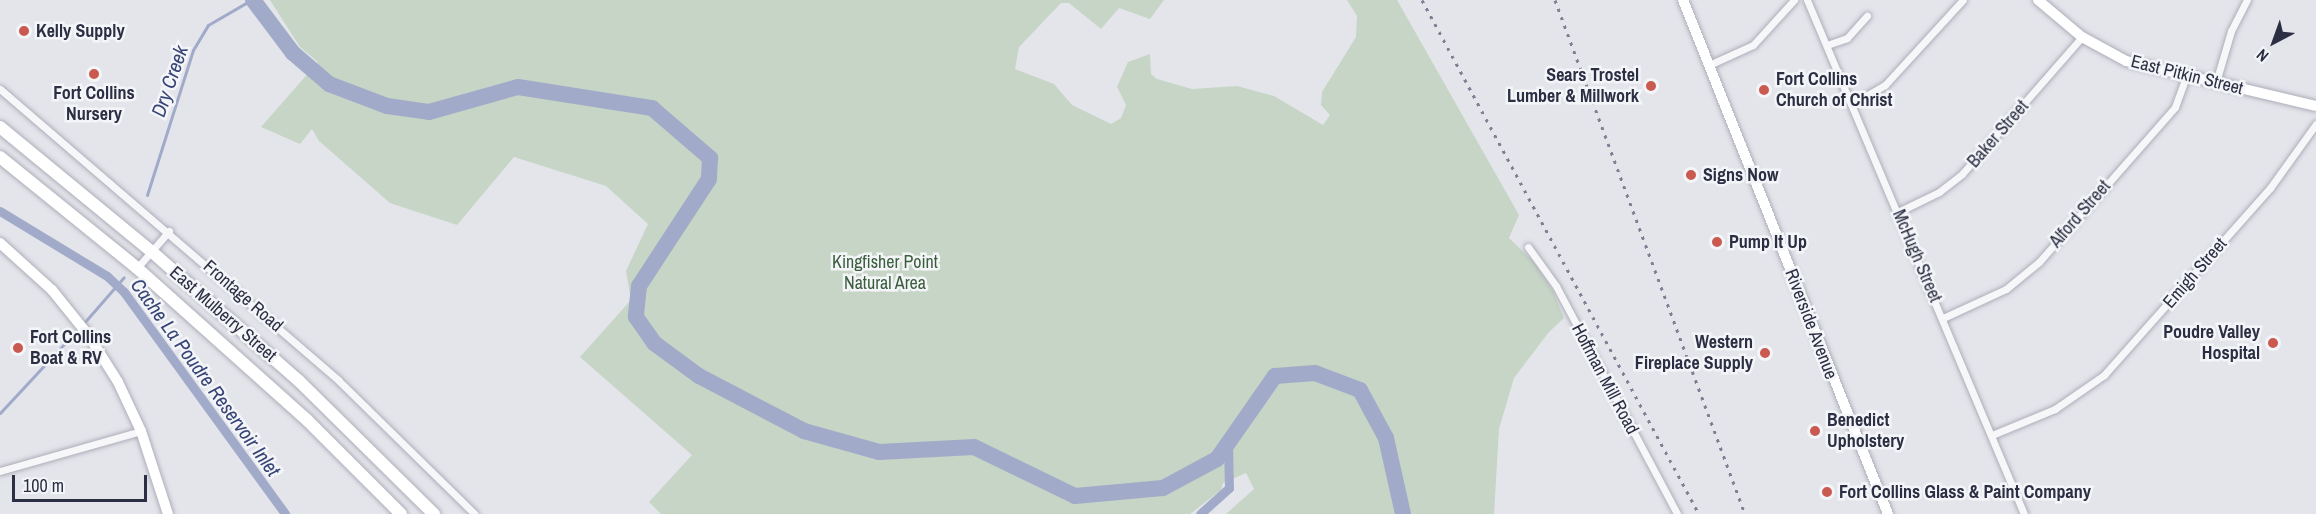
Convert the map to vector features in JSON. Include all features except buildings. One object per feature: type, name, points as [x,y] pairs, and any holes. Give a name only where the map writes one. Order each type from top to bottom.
[{"type":"highway","name":"East Mulberry Street","points":[[0,127],[151,251],[298,381],[430,511]]},
{"type":"highway","name":"East Mulberry Street","points":[[0,157],[137,268],[306,420],[401,514]]},
{"type":"street","name":"Riverside Avenue","points":[[1683,0],[1888,514]]},
{"type":"street","points":[[1709,65],[1753,45],[1794,0]]},
{"type":"street","name":"McHugh Street","points":[[1807,0],[2024,514]]},
{"type":"street","points":[[1852,104],[1885,85],[1963,0]]},
{"type":"street","name":"East Pitkin Street","points":[[2038,0],[2082,37],[2126,61],[2316,106]]},
{"type":"street","points":[[2216,82],[2230,31],[2247,0]]},
{"type":"street","points":[[1827,45],[1846,38],[1868,16]]},
{"type":"street","name":"Baker Street","points":[[1898,212],[1939,192],[1962,174],[2082,37]]},
{"type":"street","name":"Alford Street","points":[[1943,318],[2006,289],[2039,262],[2175,107],[2186,77]]},
{"type":"street","name":"Frontage Road","points":[[0,90],[169,231],[339,381],[475,514]]},
{"type":"street","name":"Emigh Street","points":[[1992,435],[2055,409],[2104,375],[2270,188],[2316,124]]},
{"type":"street","points":[[137,268],[169,231]]},
{"type":"street","points":[[0,243],[52,290],[85,331],[118,382],[141,431],[168,514]]},
{"type":"street","name":"Hoffman Mill Road","points":[[1528,247],[1556,286],[1677,514]]},
{"type":"street","points":[[0,471],[141,431]]},
{"type":"green space","name":"Kingfisher Point Natural Area","points":[[270,0],[1164,0],[1150,19],[1119,8],[1101,29],[1069,3],[1061,3],[1019,47],[1015,69],[1054,84],[1072,105],[1111,124],[1121,118],[1126,105],[1117,87],[1128,62],[1150,54],[1151,74],[1157,79],[1192,89],[1237,86],[1274,96],[1323,125],[1330,115],[1321,105],[1322,92],[1356,37],[1357,16],[1347,0],[1397,0],[1519,215],[1509,238],[1535,263],[1553,291],[1564,318],[1549,332],[1514,378],[1499,429],[1494,514],[1226,514],[1254,489],[1246,473],[1223,483],[1221,490],[1190,514],[661,514],[649,502],[692,455],[580,357],[631,300],[626,271],[648,224],[606,186],[514,157],[457,225],[390,203],[319,141],[312,129],[300,144],[261,127],[318,62],[300,47]]},
{"type":"waterway","name":"Dry Creek","points":[[147,195],[193,50],[208,25],[251,0]]},
{"type":"waterway","points":[[253,0],[293,53],[329,84],[387,106],[429,112],[518,87],[652,108],[710,158],[709,179],[639,286],[636,317],[654,343],[699,376],[804,431],[879,452],[974,447],[1075,496],[1163,488],[1217,459],[1275,376],[1315,373],[1360,390],[1386,438],[1403,514]]},
{"type":"waterway","name":"Cache La Poudre Reservoir Inlet","points":[[0,211],[107,276],[124,292],[285,514]]},
{"type":"waterway","name":"Dry Creek","points":[[83,324],[124,277]]},
{"type":"waterway","name":"Dry Creek","points":[[0,413],[78,329]]},
{"type":"waterway","name":"Cache La Poudre Reservoir Inlet","points":[[1200,514],[1229,488],[1228,443]]},
{"type":"railway","points":[[1422,0],[1699,514]]},
{"type":"railway","points":[[1555,0],[1745,514]]},
{"type":"place","name":"Kelly Supply","points":[[24,31]]},
{"type":"place","name":"Fort Collins Nursery","points":[[94,74]]},
{"type":"place","name":"Sears Trostel Lumber & Millwork","points":[[1651,86]]},
{"type":"place","name":"Fort Collins Church of Christ","points":[[1764,90]]},
{"type":"place","name":"Signs Now","points":[[1691,175]]},
{"type":"place","name":"Pump It Up","points":[[1717,242]]},
{"type":"place","name":"Poudre Valley Hospital","points":[[2273,343]]},
{"type":"place","name":"Fort Collins Boat & RV","points":[[18,348]]},
{"type":"place","name":"Western Fireplace Supply","points":[[1765,353]]},
{"type":"place","name":"Benedict Upholstery","points":[[1815,431]]},
{"type":"place","name":"Fort Collins Glass & Paint Company","points":[[1827,492]]}]
